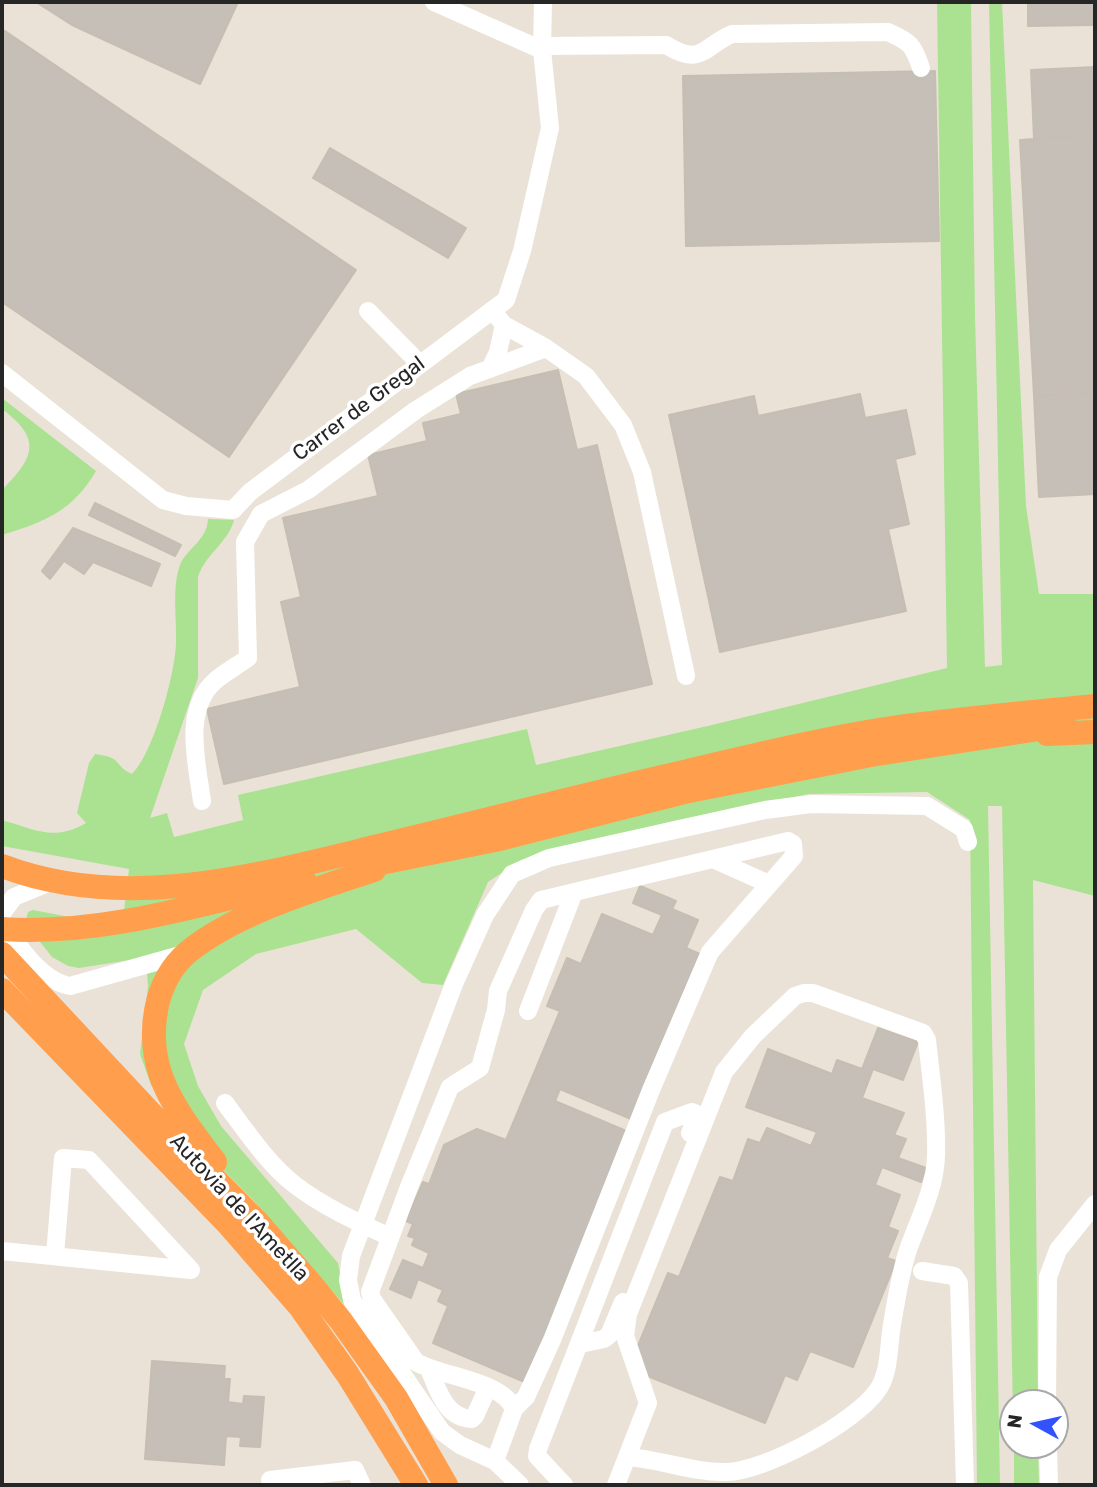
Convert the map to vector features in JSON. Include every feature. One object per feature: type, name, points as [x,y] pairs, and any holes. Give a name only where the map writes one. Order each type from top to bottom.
[{"type":"highway","points":[[2,866],[53,881],[115,889],[196,886],[333,857],[745,758],[960,713],[1095,692]]},
{"type":"highway","points":[[904,726],[1095,706]]},
{"type":"highway","points":[[2,929],[77,929],[495,840],[684,792],[871,755],[1045,727],[1095,722]]},
{"type":"highway","points":[[980,738],[1095,732]]},
{"type":"highway","points":[[261,1225],[177,1108],[162,1079],[157,1062],[153,1024],[160,996],[172,972],[187,953],[227,928],[261,911],[331,884],[414,856]]},
{"type":"highway","name":"Autovia de l'Ametlla","points":[[2,954],[156,1119],[261,1225],[341,1321],[374,1366],[396,1398],[446,1485]]},
{"type":"highway","name":"Autovia de l'Ametlla","points":[[2,990],[228,1224],[301,1308],[348,1375],[416,1485]]},
{"type":"street","points":[[434,2],[542,48],[666,45],[679,53],[694,55],[707,52],[720,40],[732,34],[888,32],[908,41],[915,49],[921,68]]},
{"type":"street","name":"Carrer de Gregal","points":[[2,373],[163,500],[186,506],[233,510],[250,492],[506,300],[522,251],[550,128],[542,48],[542,2]]},
{"type":"street","points":[[492,310],[504,325],[546,348],[586,376],[623,425],[642,472],[686,676]]},
{"type":"street","points":[[369,311],[420,364]]},
{"type":"street","points":[[490,369],[498,352],[504,325]]},
{"type":"street","points":[[202,801],[193,738],[199,706],[214,681],[248,658],[245,542],[261,514],[308,490],[416,410],[470,376],[546,348]]},
{"type":"street","points":[[520,1485],[495,1461],[460,1445],[442,1432],[352,1300],[348,1279],[349,1265],[363,1225],[454,984],[485,915],[512,874],[549,858],[765,810],[811,804],[899,803],[927,806],[964,829],[968,842]]},
{"type":"street","points":[[495,1461],[514,1409],[526,1397],[552,1340],[651,1090],[710,952],[794,856],[793,844],[788,841],[541,900],[534,910],[498,991],[496,1010],[480,1068],[450,1087],[372,1282],[372,1299],[416,1362],[429,1369],[488,1387],[511,1402],[514,1409]]},
{"type":"street","points":[[713,859],[769,884]]},
{"type":"street","points":[[2,913],[14,897],[53,881]]},
{"type":"street","points":[[528,1011],[574,892]]},
{"type":"street","points":[[2,920],[20,951],[60,984],[70,986],[187,953]]},
{"type":"street","points":[[616,1485],[648,1403],[625,1336],[628,1314],[724,1072],[753,1036],[795,996],[804,993],[813,993],[923,1033],[927,1040],[935,1117],[936,1158],[927,1203],[909,1249],[892,1320],[883,1378],[877,1391],[835,1428],[773,1460],[744,1470],[717,1472],[627,1457]]},
{"type":"street","points":[[225,1103],[260,1150],[294,1184],[347,1218],[390,1237]]},
{"type":"street","points":[[564,1485],[537,1456],[665,1122],[692,1112],[697,1114],[609,1335],[604,1339],[580,1344]]},
{"type":"street","points":[[2,1251],[191,1270],[89,1160],[63,1158],[55,1255]]},
{"type":"street","points":[[1047,1389],[1048,1277],[1058,1250],[1095,1204]]},
{"type":"street","points":[[922,1271],[954,1276],[959,1283],[965,1485]]},
{"type":"street","points":[[429,1369],[450,1411],[457,1417],[472,1419],[488,1387]]},
{"type":"street","points":[[1048,1459],[1049,1485]]},
{"type":"street","points":[[270,1480],[355,1470],[362,1485]]},
{"type":"green space","points":[[937,2],[971,2],[975,317],[985,667],[1002,665],[989,2],[1002,2],[1026,506],[1039,594],[1095,594],[1095,896],[1033,880],[1038,1389],[1013,1389],[1002,806],[988,806],[1000,1485],[977,1485],[970,820],[927,792],[809,794],[673,821],[521,860],[488,882],[443,985],[422,983],[356,929],[256,954],[203,990],[184,1044],[198,1086],[221,1126],[338,1263],[347,1308],[255,1202],[184,1130],[151,1085],[140,1054],[148,986],[146,961],[130,960],[79,968],[68,966],[52,957],[25,923],[28,912],[33,910],[122,927],[129,869],[2,846],[2,820],[54,833],[75,829],[86,823],[77,813],[89,763],[95,754],[110,757],[132,774],[140,763],[162,712],[172,673],[176,643],[175,596],[179,568],[204,534],[208,519],[234,520],[198,577],[198,678],[150,818],[167,813],[174,837],[243,820],[238,795],[527,729],[536,765],[947,668]]},
{"type":"green space","points":[[2,398],[96,471],[78,496],[56,513],[2,535],[2,490],[22,468],[29,448],[24,430],[2,409]]},
{"type":"green space","points":[[1014,1459],[1038,1459],[1039,1485],[1014,1485]]},
{"type":"building","points":[[36,2],[238,2],[200,84],[72,25]]},
{"type":"building","points":[[1028,2],[1095,2],[1095,25],[1028,26]]},
{"type":"building","points":[[2,29],[356,270],[229,457],[2,302]]},
{"type":"building","points":[[1095,67],[1095,135],[1034,139],[1031,70]]},
{"type":"building","points":[[935,71],[939,241],[686,246],[683,76]]},
{"type":"building","points":[[1095,135],[1095,393],[1034,396],[1020,140]]},
{"type":"building","points":[[330,148],[466,228],[448,258],[313,178]]},
{"type":"building","points":[[558,370],[577,450],[597,445],[652,684],[224,784],[207,709],[300,687],[281,602],[301,597],[283,518],[378,496],[368,455],[427,441],[423,423],[461,414],[456,394]]},
{"type":"building","points":[[1095,393],[1095,494],[1039,497],[1034,396]]},
{"type":"building","points":[[860,394],[865,418],[906,410],[915,454],[895,459],[909,524],[888,529],[906,611],[720,652],[669,415],[754,396],[758,416]]},
{"type":"building","points":[[95,503],[181,545],[175,556],[89,515]]},
{"type":"building","points":[[73,528],[160,564],[151,586],[93,562],[84,574],[64,561],[50,579],[42,571]]},
{"type":"building","points":[[640,886],[676,901],[672,909],[698,920],[686,948],[700,954],[631,1119],[560,1089],[555,1101],[631,1133],[527,1383],[433,1343],[448,1306],[438,1301],[443,1290],[418,1279],[411,1298],[390,1289],[403,1260],[423,1268],[429,1253],[412,1245],[415,1238],[408,1236],[413,1224],[406,1221],[423,1182],[429,1184],[444,1145],[477,1129],[506,1140],[560,1011],[547,1006],[567,958],[581,964],[602,914],[653,935],[662,915],[633,903]]},
{"type":"building","points":[[878,1028],[918,1042],[903,1080],[873,1069],[862,1098],[904,1113],[894,1135],[906,1139],[898,1158],[926,1168],[921,1182],[882,1167],[875,1185],[900,1195],[888,1227],[898,1231],[887,1258],[896,1261],[853,1367],[810,1351],[797,1380],[785,1375],[765,1423],[645,1375],[635,1353],[668,1273],[679,1277],[720,1177],[733,1181],[748,1139],[760,1143],[767,1128],[811,1146],[817,1132],[746,1107],[768,1049],[832,1074],[837,1060],[862,1069]]},
{"type":"building","points":[[152,1361],[225,1366],[224,1379],[230,1379],[228,1402],[243,1404],[244,1396],[264,1397],[260,1447],[240,1446],[241,1437],[226,1436],[224,1465],[145,1459]]}]
